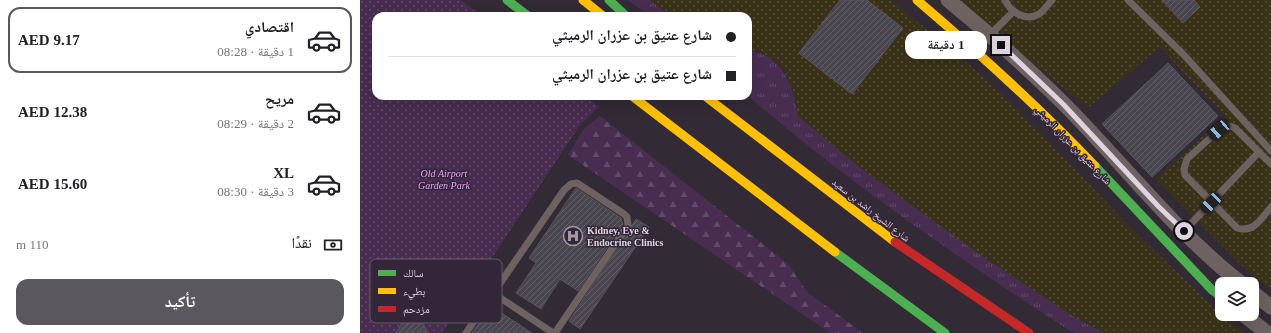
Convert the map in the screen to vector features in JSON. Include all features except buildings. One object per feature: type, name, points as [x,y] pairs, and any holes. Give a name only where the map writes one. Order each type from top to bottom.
[{"type":"main road","points":[[507,0],[523,12]]},
{"type":"main road","points":[[583,0],[598,12]]},
{"type":"main road","points":[[609,0],[622,12]]},
{"type":"main road","name":"شارع عتيق بن عزران الرميثي","points":[[917,0],[982,56],[1054,123],[1156,232],[1215,290]]},
{"type":"main road","points":[[637,100],[881,287],[945,333]]},
{"type":"main road","name":"شارع الشيخ راشد بن سعيد","points":[[710,100],[902,248],[1029,333]]},
{"type":"street","name":"شارع عتيق بن عزران الرميثي","points":[[948,0],[990,35],[1063,104],[1158,206],[1233,277]]},
{"type":"street","points":[[1259,297],[1271,306]]},
{"type":"street","points":[[1252,321],[1267,333]]},
{"type":"lane","points":[[1005,0],[1009,8],[1023,16],[1034,16],[1039,14],[1052,0]]},
{"type":"lane","points":[[1128,0],[1184,56],[1271,151]]},
{"type":"lane","points":[[990,35],[1014,11]]},
{"type":"lane","points":[[1271,164],[1235,128],[1230,126],[1219,130],[1186,159],[1184,169],[1185,175],[1232,225],[1241,229],[1254,227],[1271,208]]},
{"type":"lane","points":[[1184,231],[1260,152]]},
{"type":"lane","points":[[502,280],[564,190],[571,184],[581,184],[627,217],[628,225],[554,333],[502,299]]},
{"type":"lane","points":[[466,333],[473,323]]},
{"type":"green space","name":"Old Airport Garden Park","points":[[360,0],[461,0],[477,12],[372,12],[372,100],[590,100],[599,107],[580,125],[491,259],[370,259],[370,323],[449,323],[442,333],[360,333]]},
{"type":"green space","points":[[628,0],[650,0],[666,12],[644,12]]},
{"type":"green space","points":[[752,51],[770,58],[784,73],[793,93],[798,116],[1073,316],[1104,333],[1074,333],[1067,329],[904,218],[786,128],[752,99]]},
{"type":"green space","points":[[600,116],[788,264],[807,292],[863,333],[830,333],[568,155],[583,130]]},
{"type":"sand","points":[[650,0],[891,0],[971,66],[1007,99],[1132,229],[1215,309],[1215,321],[1230,321],[1245,333],[1104,333],[1073,316],[982,256],[863,170],[798,116],[794,96],[785,71],[773,59],[757,51],[752,50],[752,12],[666,12]]},
{"type":"sand","points":[[957,0],[1271,0],[1271,290],[1259,280],[1259,277],[1255,277],[1243,267],[1156,179],[1225,116],[1160,47],[1088,108]]},
{"type":"traffic: fast","points":[[507,0],[523,12]]},
{"type":"traffic: fast","points":[[609,0],[622,12]]},
{"type":"traffic: fast","points":[[1095,166],[1215,292]]},
{"type":"traffic: fast","points":[[835,252],[945,333]]},
{"type":"traffic: slow","points":[[583,0],[598,12]]},
{"type":"traffic: slow","points":[[917,0],[1008,81],[1095,166]]},
{"type":"traffic: slow","points":[[637,100],[835,252]]},
{"type":"traffic: slow","points":[[710,100],[895,242]]},
{"type":"traffic: jam","points":[[895,242],[1029,333]]},
{"type":"place","name":"Kidney, Eye & Endocrine Clinics","points":[[573,236]]},
{"type":"route","points":[[1001,45],[1063,104],[1158,206],[1184,231]]}]
